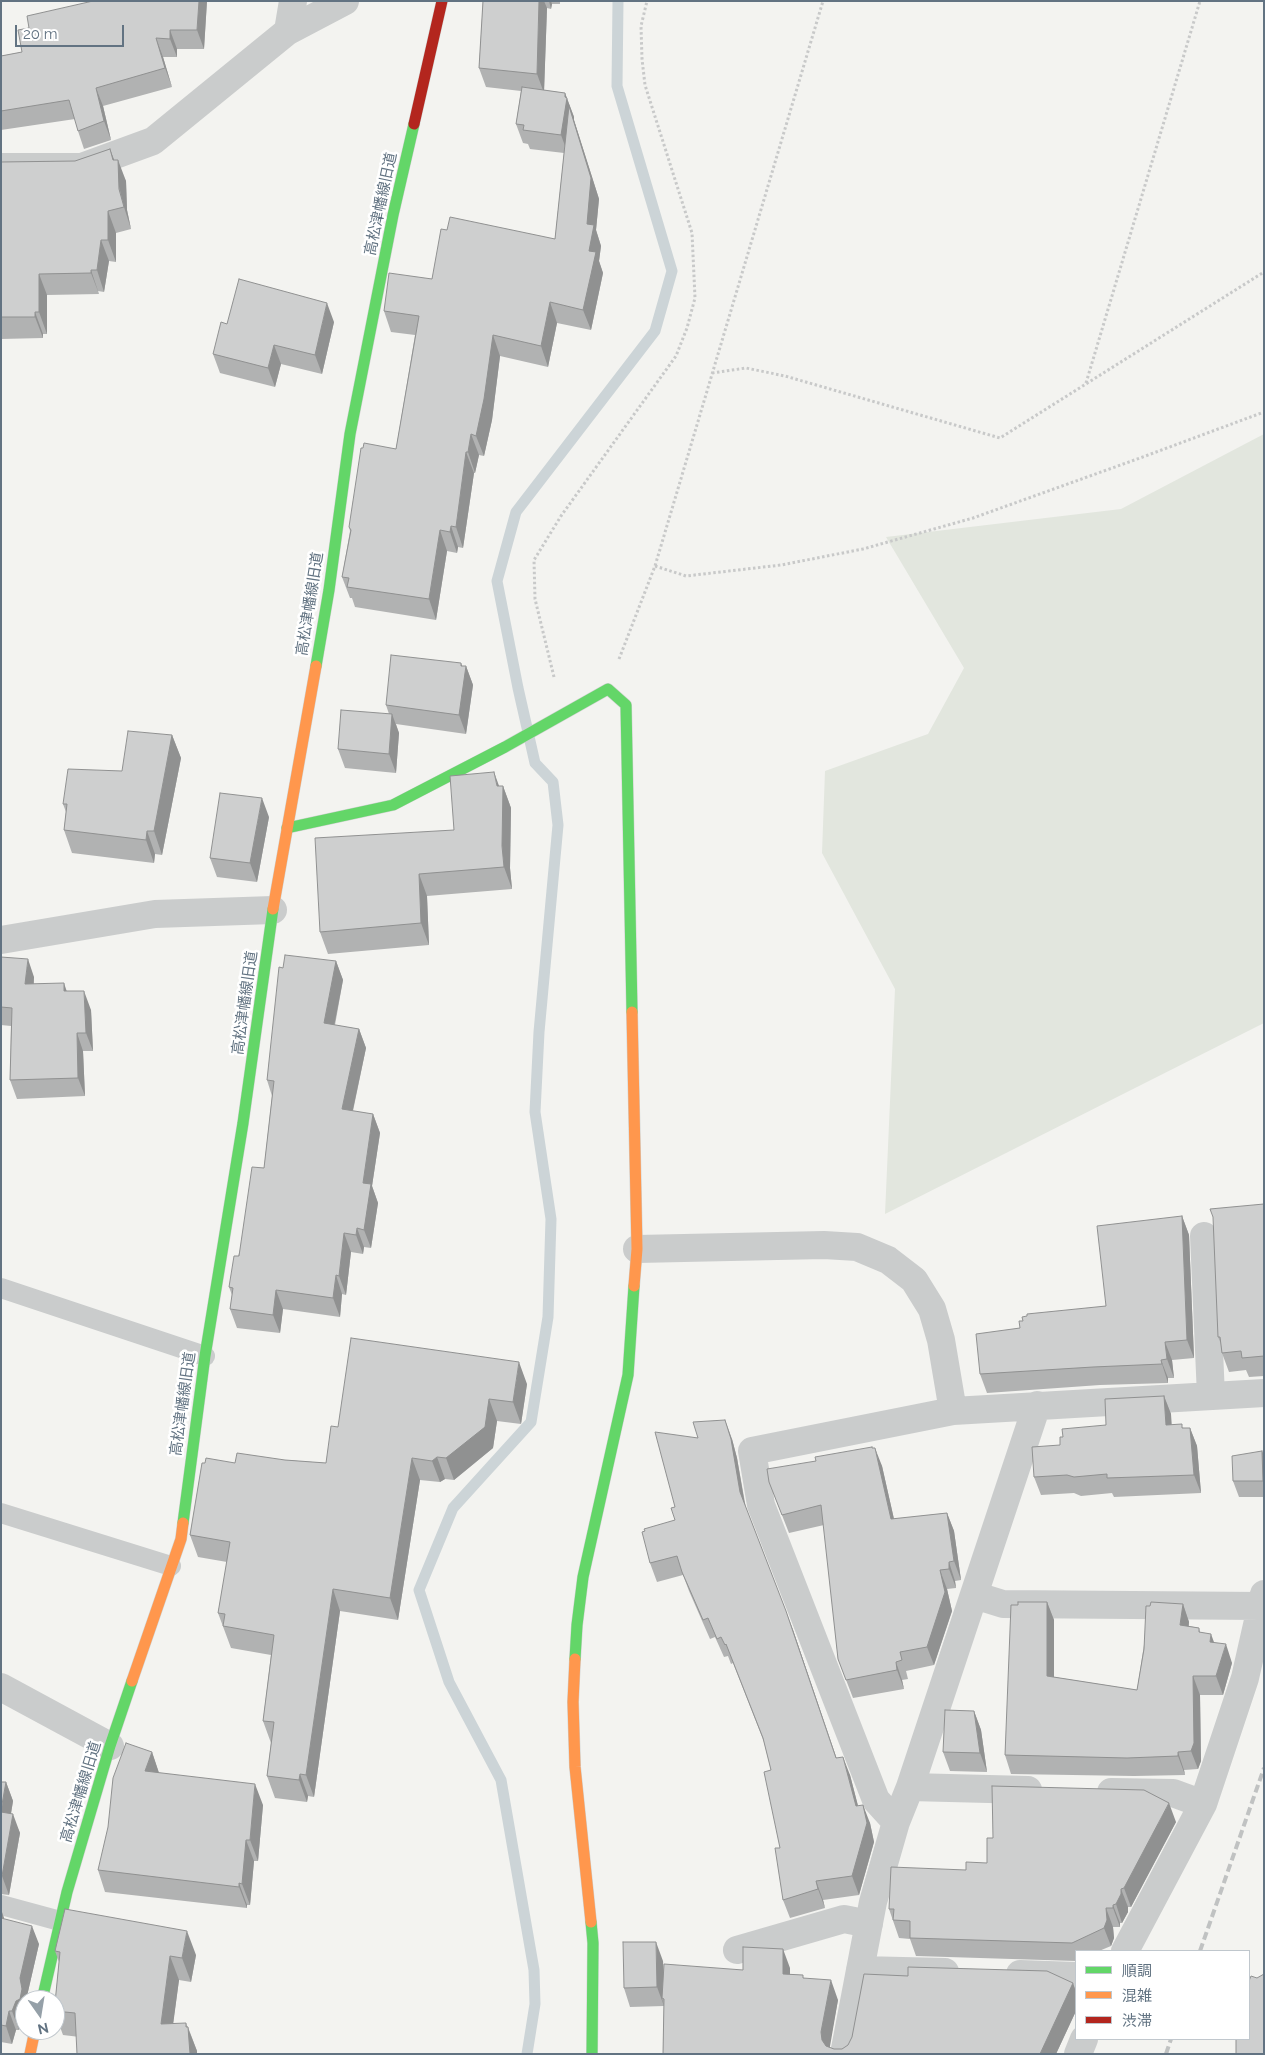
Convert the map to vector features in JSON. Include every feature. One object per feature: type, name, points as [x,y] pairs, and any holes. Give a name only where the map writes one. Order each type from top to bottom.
[{"type":"street","points":[[288,31],[293,1]]},
{"type":"street","points":[[1,167],[82,167],[153,141],[288,31],[345,1]]},
{"type":"street","name":"高松津幡線旧道","points":[[44,1990],[67,1892],[110,1746],[181,1538],[205,1356],[243,1123],[273,910],[329,590],[352,424],[393,215],[442,1]]},
{"type":"street","points":[[287,828],[392,805],[505,747],[539,726],[608,689],[626,705],[637,1249],[628,1375],[620,1420],[583,1577],[577,1625],[572,1702],[575,1767],[593,1943],[592,2054]]},
{"type":"street","points":[[1,940],[155,914],[273,910]]},
{"type":"street","points":[[1204,1236],[1211,1396]]},
{"type":"street","points":[[637,1249],[824,1245],[857,1247],[888,1260],[914,1280],[932,1308],[941,1340],[953,1411]]},
{"type":"street","points":[[896,1822],[876,1800],[761,1505],[752,1451],[953,1411],[1264,1393]]},
{"type":"street","points":[[844,2054],[868,1924],[896,1822],[910,1787],[1037,1406]]},
{"type":"street","points":[[974,1595],[1003,1604],[1262,1600],[1245,1678],[1203,1804],[1126,1950]]},
{"type":"street","points":[[1,1686],[110,1746]]},
{"type":"street","points":[[910,1787],[1056,1790]]},
{"type":"street","points":[[1085,1791],[1173,1793],[1203,1804]]},
{"type":"street","points":[[737,1950],[844,1920],[868,1924]]},
{"type":"street","points":[[860,1970],[968,1973]]},
{"type":"street","points":[[998,1974],[1075,1976]]},
{"type":"street","points":[[30,2054],[33,2040]]},
{"type":"street","points":[[1078,2054],[1084,2040]]},
{"type":"lane","points":[[1,1288],[205,1356]]},
{"type":"lane","points":[[1,1513],[172,1566]]},
{"type":"lane","points":[[1,1905],[60,1921]]},
{"type":"path","points":[[554,677],[535,599],[534,560],[561,516],[676,356],[687,328],[695,298],[692,233],[646,85],[642,59],[641,26],[647,1]]},
{"type":"path","points":[[608,689],[655,566],[823,1]]},
{"type":"path","points":[[1086,384],[1200,1]]},
{"type":"path","points":[[712,373],[746,368],[785,376],[1000,438],[1264,272]]},
{"type":"path","points":[[655,566],[686,576],[781,565],[863,549],[973,518],[1264,412]]},
{"type":"shaded area","points":[[1264,434],[1264,1023],[885,1214],[895,989],[822,853],[825,771],[928,734],[964,668],[886,537],[1121,509]]},
{"type":"building","points":[[93,1],[199,1],[197,30],[170,30],[170,39],[156,38],[165,68],[96,88],[104,121],[78,131],[69,100],[1,111],[1,56],[22,52],[18,30],[29,28],[27,16]]},
{"type":"building","points":[[483,1],[539,1],[537,74],[479,68]]},
{"type":"building","points":[[522,87],[565,93],[567,98],[561,135],[523,130],[524,125],[516,124]]},
{"type":"building","points":[[569,106],[591,178],[587,224],[594,225],[589,251],[596,252],[583,310],[550,302],[541,346],[493,335],[484,399],[476,436],[471,434],[468,452],[466,452],[456,527],[451,526],[450,532],[440,530],[429,599],[347,587],[349,578],[342,577],[351,530],[349,527],[361,448],[363,448],[364,443],[396,449],[419,316],[384,311],[389,273],[432,279],[441,229],[447,230],[450,217],[555,239]]},
{"type":"building","points":[[110,149],[113,160],[118,160],[119,189],[124,207],[108,211],[108,240],[101,240],[97,270],[91,270],[91,273],[39,274],[39,312],[35,312],[35,317],[1,317],[1,162],[75,161]]},
{"type":"building","points":[[239,279],[327,303],[315,355],[274,345],[268,368],[213,354],[221,322],[227,324]]},
{"type":"building","points":[[391,655],[461,663],[461,666],[466,666],[459,715],[386,705]]},
{"type":"building","points":[[341,710],[392,714],[389,754],[338,749]]},
{"type":"building","points":[[128,731],[172,735],[154,831],[147,831],[146,840],[64,830],[67,804],[63,804],[68,769],[122,771]]},
{"type":"building","points":[[494,772],[497,786],[503,786],[502,846],[504,867],[419,874],[421,923],[320,932],[315,838],[454,830],[450,776]]},
{"type":"building","points":[[220,793],[262,798],[250,863],[210,858]]},
{"type":"building","points":[[285,955],[336,961],[324,1023],[359,1029],[342,1109],[373,1114],[363,1183],[371,1184],[364,1230],[357,1228],[356,1235],[344,1233],[339,1276],[336,1275],[333,1298],[276,1290],[273,1315],[230,1309],[233,1288],[229,1287],[234,1256],[239,1256],[252,1167],[264,1168],[274,1081],[267,1080],[279,967],[283,968]]},
{"type":"building","points":[[1,957],[28,959],[25,984],[64,983],[64,991],[84,991],[86,1033],[77,1033],[78,1078],[10,1080],[12,1008],[1,1007]]},
{"type":"building","points":[[1264,1204],[1264,1356],[1242,1358],[1241,1351],[1222,1353],[1220,1337],[1218,1337],[1213,1217],[1210,1209]]},
{"type":"building","points":[[1182,1216],[1187,1340],[1165,1342],[1167,1359],[1161,1360],[1162,1364],[980,1374],[976,1334],[1020,1328],[1019,1321],[1023,1321],[1022,1317],[1027,1316],[1027,1314],[1106,1306],[1097,1226]]},
{"type":"building","points":[[351,1338],[519,1362],[513,1402],[489,1399],[485,1427],[446,1458],[437,1457],[432,1461],[412,1458],[390,1598],[333,1589],[306,1775],[300,1774],[299,1780],[267,1776],[274,1722],[263,1721],[274,1635],[223,1626],[225,1614],[218,1613],[230,1542],[190,1535],[202,1463],[205,1463],[206,1458],[235,1463],[237,1453],[285,1460],[326,1463],[331,1426],[338,1427]]},
{"type":"building","points":[[1164,1396],[1166,1425],[1182,1424],[1182,1428],[1190,1428],[1194,1475],[1107,1478],[1107,1474],[1074,1477],[1067,1475],[1034,1477],[1032,1447],[1060,1445],[1060,1437],[1063,1437],[1062,1429],[1106,1425],[1105,1399]]},
{"type":"building","points":[[725,1420],[731,1439],[740,1492],[786,1611],[836,1758],[843,1757],[856,1806],[863,1805],[867,1823],[852,1876],[816,1881],[818,1889],[783,1900],[775,1848],[780,1848],[764,1772],[771,1770],[763,1738],[726,1644],[721,1637],[717,1639],[708,1618],[703,1620],[677,1556],[650,1563],[642,1532],[645,1531],[644,1529],[675,1520],[671,1508],[675,1507],[655,1432],[698,1438],[693,1422]]},
{"type":"building","points":[[875,1448],[891,1519],[947,1513],[954,1561],[949,1562],[949,1569],[940,1570],[945,1592],[927,1647],[900,1652],[902,1660],[896,1662],[897,1670],[846,1680],[838,1659],[821,1505],[782,1515],[769,1482],[767,1469],[816,1461],[815,1457]]},
{"type":"building","points":[[1262,1451],[1263,1481],[1233,1481],[1232,1456]]},
{"type":"building","points":[[1018,1602],[1047,1602],[1047,1676],[1137,1690],[1144,1649],[1146,1606],[1150,1606],[1151,1602],[1183,1604],[1180,1625],[1199,1628],[1199,1632],[1211,1634],[1210,1642],[1226,1644],[1216,1676],[1193,1676],[1194,1743],[1191,1751],[1178,1752],[1178,1756],[1127,1758],[1005,1755],[1011,1605],[1018,1605]]},
{"type":"building","points":[[945,1710],[974,1711],[980,1753],[943,1752]]},
{"type":"building","points":[[126,1743],[152,1752],[145,1771],[255,1784],[250,1840],[246,1840],[242,1884],[239,1883],[239,1887],[98,1870],[108,1827],[113,1778]]},
{"type":"building","points":[[1,1782],[6,1782],[1,1810]]},
{"type":"building","points":[[992,1786],[1144,1790],[1169,1803],[1124,1888],[1121,1889],[1121,1894],[1116,1904],[1113,1905],[1113,1908],[1106,1908],[1107,1920],[1104,1928],[1072,1943],[910,1938],[910,1921],[893,1920],[894,1909],[889,1909],[891,1867],[966,1870],[966,1862],[987,1863],[987,1838],[993,1838]]},
{"type":"building","points":[[1,1812],[13,1814],[2,1876],[1,1876]]},
{"type":"building","points":[[65,1909],[187,1931],[182,1958],[170,1956],[161,2024],[186,2023],[190,2054],[77,2054],[75,2013],[65,2012],[65,1990],[56,1990],[60,1952],[55,1951]]},
{"type":"building","points":[[1,1918],[32,1926],[20,1978],[22,1990],[15,1990],[15,2004],[12,2011],[9,2011],[6,2026],[1,2025]]},
{"type":"building","points":[[623,1942],[656,1942],[657,1987],[624,1988]]},
{"type":"building","points":[[743,1947],[783,1949],[783,1974],[831,1980],[821,2032],[822,2040],[826,2046],[834,2049],[842,2049],[848,2045],[852,2037],[864,1974],[908,1976],[908,1967],[1047,1971],[1073,1983],[1040,2054],[663,2054],[664,1999],[662,1998],[664,1964],[743,1970]]},
{"type":"building","points":[[1264,1974],[1264,2054],[1236,2054],[1236,2040],[1250,2040],[1250,1978],[1251,1976],[1257,1978]]},
{"type":"waterway","points":[[527,2054],[535,2004],[534,1970],[501,1780],[449,1682],[419,1590],[453,1508],[531,1422],[548,1317],[551,1219],[535,1112],[539,1032],[558,825],[553,782],[535,763],[497,581],[516,512],[655,331],[672,271],[617,86],[618,1]]},
{"type":"railway","points":[[1200,1950],[1264,1768]]},
{"type":"railway","points":[[1166,2054],[1171,2040]]},
{"type":"traffic: fast","points":[[316,666],[329,590],[350,434],[393,215],[414,124]]},
{"type":"traffic: fast","points":[[287,828],[393,805],[505,747],[608,689],[626,705],[632,1012]]},
{"type":"traffic: fast","points":[[183,1523],[205,1356],[243,1123],[273,909]]},
{"type":"traffic: fast","points":[[575,1659],[583,1577],[628,1375],[634,1286]]},
{"type":"traffic: fast","points":[[44,1990],[67,1892],[110,1746],[132,1681]]},
{"type":"traffic: fast","points":[[591,1922],[593,1943],[592,2054]]},
{"type":"traffic: slow","points":[[273,909],[316,666]]},
{"type":"traffic: slow","points":[[632,1012],[637,1249],[634,1286]]},
{"type":"traffic: slow","points":[[132,1681],[181,1539],[183,1523]]},
{"type":"traffic: slow","points":[[575,1659],[573,1702],[575,1767],[591,1922]]},
{"type":"traffic: slow","points":[[30,2054],[33,2040]]},
{"type":"traffic: jam","points":[[414,124],[442,1]]}]
